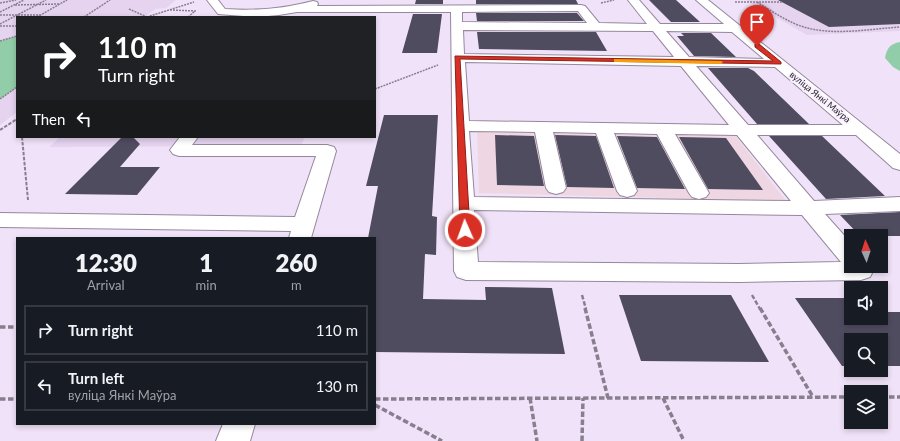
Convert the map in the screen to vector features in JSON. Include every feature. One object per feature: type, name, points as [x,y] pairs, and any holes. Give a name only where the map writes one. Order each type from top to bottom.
[{"type":"street","points":[[212,0],[222,12],[273,14],[299,9],[314,4],[317,0]]},
{"type":"street","points":[[633,0],[844,251]]},
{"type":"street","name":"вуліца Янкі Маўра","points":[[701,0],[900,164]]},
{"type":"street","points":[[299,9],[456,17],[581,8],[596,27]]},
{"type":"street","points":[[456,17],[516,40],[560,27],[736,28]]},
{"type":"street","points":[[456,17],[466,271],[739,273],[844,271]]},
{"type":"street","points":[[560,27],[569,45]]},
{"type":"street","points":[[457,58],[778,63]]},
{"type":"street","points":[[461,126],[860,130]]},
{"type":"street","points":[[543,127],[556,188]]},
{"type":"street","points":[[603,128],[627,191]]},
{"type":"street","points":[[663,129],[699,193]]},
{"type":"street","points":[[0,220],[302,231],[327,151],[179,150],[188,138]]},
{"type":"street","points":[[464,203],[808,208],[900,204]]},
{"type":"street","points":[[233,441],[239,425]]},
{"type":"path","points":[[0,3],[16,0]]},
{"type":"path","points":[[0,12],[24,0]]},
{"type":"path","points":[[0,25],[46,0]]},
{"type":"path","points":[[0,15],[41,15],[67,0]]},
{"type":"path","points":[[86,16],[110,0]]},
{"type":"path","points":[[150,16],[195,2]]},
{"type":"path","points":[[733,2],[782,2]]},
{"type":"path","points":[[757,2],[798,24],[809,28],[822,30],[900,27]]},
{"type":"path","points":[[14,5],[59,4]]},
{"type":"path","points":[[129,9],[142,16]]},
{"type":"path","points":[[168,10],[222,12]]},
{"type":"path","points":[[189,16],[195,11]]},
{"type":"path","points":[[0,25],[16,26]]},
{"type":"path","points":[[0,41],[16,36]]},
{"type":"path","points":[[376,89],[457,58]]},
{"type":"path","points":[[0,99],[16,88]]},
{"type":"path","points":[[0,130],[16,120]]},
{"type":"path","points":[[22,138],[30,220]]},
{"type":"path","points":[[576,271],[608,398]]},
{"type":"path","points":[[739,273],[813,398]]},
{"type":"path","points":[[0,327],[16,327]]},
{"type":"path","points":[[376,399],[844,397]]},
{"type":"path","points":[[888,397],[900,397]]},
{"type":"path","points":[[530,398],[537,441]]},
{"type":"path","points":[[582,441],[583,398]]},
{"type":"path","points":[[663,398],[684,441]]},
{"type":"path","points":[[0,400],[16,399]]},
{"type":"path","points":[[376,407],[442,441]]},
{"type":"shaded area","points":[[0,0],[176,0],[166,8],[155,9],[145,16],[16,16],[16,113],[0,125]]},
{"type":"shaded area","points":[[746,0],[900,0],[900,31],[807,35]]},
{"type":"shaded area","points":[[477,130],[734,134],[786,201],[479,193]]},
{"type":"shaded area","points":[[59,138],[305,138],[301,146],[49,147]]},
{"type":"green space","points":[[16,36],[16,88],[0,99],[0,41]]},
{"type":"green space","points":[[900,42],[900,71],[893,67],[885,58],[890,47]]},
{"type":"building","points":[[416,0],[443,0],[443,4],[415,4]]},
{"type":"building","points":[[476,0],[576,0],[578,4],[476,4]]},
{"type":"building","points":[[649,0],[676,0],[700,22],[671,22]]},
{"type":"building","points":[[778,0],[900,0],[900,24],[829,27]]},
{"type":"building","points":[[476,13],[577,13],[584,21],[477,21]]},
{"type":"building","points":[[413,14],[442,14],[437,53],[402,53]]},
{"type":"building","points":[[477,32],[596,32],[607,51],[479,49]]},
{"type":"building","points":[[681,33],[711,33],[736,57],[694,56],[677,36],[684,36]]},
{"type":"building","points":[[708,68],[748,68],[754,71],[809,124],[757,124]]},
{"type":"building","points":[[384,115],[438,115],[432,216],[437,217],[436,255],[425,254],[423,299],[486,300],[485,287],[552,288],[565,354],[376,352],[376,237],[368,237],[378,186],[366,186]]},
{"type":"building","points":[[495,135],[534,136],[544,186],[497,185]]},
{"type":"building","points":[[555,135],[596,136],[614,188],[567,187]]},
{"type":"building","points":[[617,136],[657,137],[685,189],[637,188]]},
{"type":"building","points":[[769,136],[822,136],[885,196],[826,199]]},
{"type":"building","points":[[679,137],[726,138],[763,190],[708,189]]},
{"type":"building","points":[[121,138],[134,138],[140,144],[120,167],[160,167],[137,195],[65,194]]},
{"type":"building","points":[[900,212],[900,236],[888,236],[888,229],[853,229],[840,215]]},
{"type":"building","points":[[619,295],[731,295],[769,362],[641,361]]},
{"type":"building","points":[[795,298],[844,298],[844,325],[888,325],[888,312],[900,312],[900,366],[888,366],[888,333],[844,333],[844,366],[842,366]]},
{"type":"slow traffic","points":[[616,61],[721,62]]},
{"type":"route","points":[[465,230],[457,58],[778,63],[757,46]]}]
